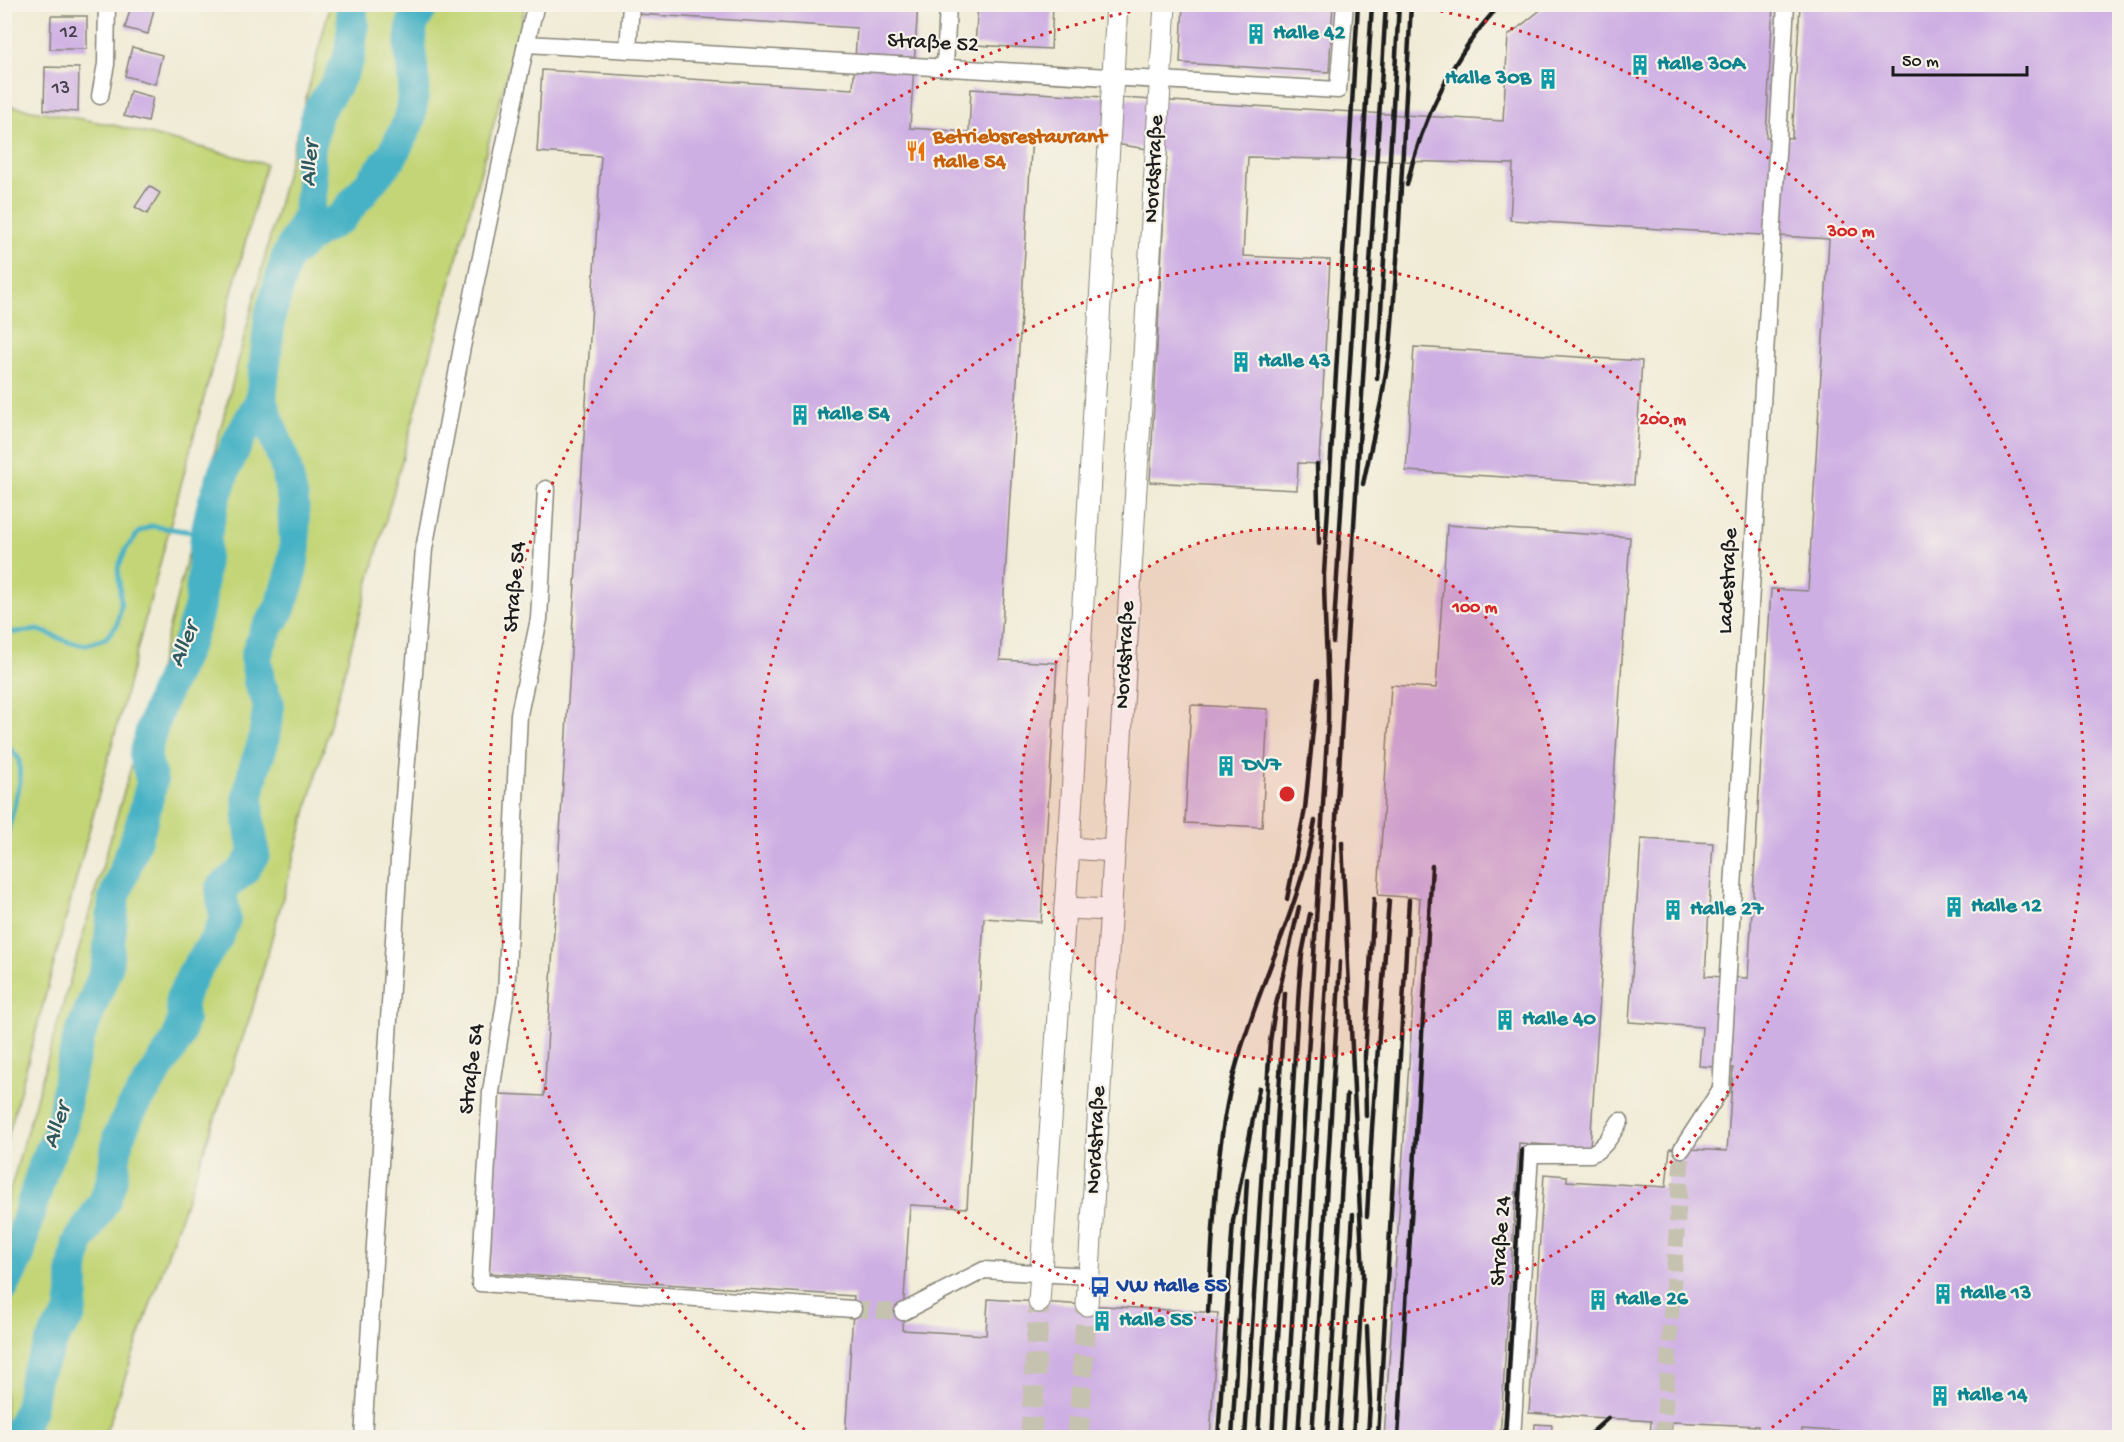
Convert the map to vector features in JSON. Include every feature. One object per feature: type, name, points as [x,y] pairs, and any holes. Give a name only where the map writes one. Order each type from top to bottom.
[{"type":"street","points":[[100,96],[106,64],[107,4]]},
{"type":"street","points":[[363,1437],[399,859],[424,549],[462,348],[536,4]]},
{"type":"street","points":[[628,50],[631,4]]},
{"type":"street","points":[[945,67],[948,4]]},
{"type":"street","name":"Nordstraße","points":[[1039,1302],[1069,848],[1117,4]]},
{"type":"street","name":"Nordstraße","points":[[1087,1305],[1165,4]]},
{"type":"street","name":"Straße 52","points":[[526,44],[1338,90],[1345,4]]},
{"type":"street","name":"Ladestraße","points":[[1682,1149],[1721,1089],[1786,4]]},
{"type":"street","name":"Straße 54","points":[[546,489],[539,619],[519,714],[506,995],[491,1092],[480,1283],[853,1308]]},
{"type":"street","points":[[1069,848],[1114,851]]},
{"type":"street","points":[[1065,908],[1111,910]]},
{"type":"street","name":"Straße 24","points":[[1512,1437],[1530,1154],[1591,1154],[1598,1151],[1606,1142],[1620,1121]]},
{"type":"street","points":[[903,1312],[984,1270],[1088,1276]]},
{"type":"green space","points":[[330,5],[526,5],[252,1011],[108,1427],[101,1437],[5,1437],[5,1208],[154,686]]},
{"type":"green space","points":[[5,105],[113,125],[266,164],[5,1148]]},
{"type":"building","points":[[637,4],[918,4],[910,128],[969,132],[971,89],[1503,121],[1508,36],[1548,4],[1773,4],[1766,137],[1792,138],[1800,5],[2120,5],[2120,1438],[1947,1438],[1802,1429],[1801,1438],[1757,1438],[1758,1426],[1672,1422],[1671,1438],[1650,1438],[1651,1421],[1529,1413],[1544,1174],[1567,1176],[1567,1181],[1666,1187],[1670,1148],[1727,1151],[1733,1068],[1699,1066],[1702,1027],[1629,1022],[1641,839],[1713,843],[1705,976],[1748,978],[1771,589],[1808,591],[1829,239],[1510,220],[1513,164],[1248,157],[1243,256],[1330,260],[1319,464],[1298,463],[1297,490],[1150,482],[1167,152],[1076,138],[1032,135],[1000,660],[1057,663],[1041,922],[984,918],[967,1208],[910,1205],[902,1330],[986,1335],[988,1299],[1218,1313],[1210,1438],[845,1438],[854,1296],[488,1273],[499,1094],[544,1096],[601,156],[537,152],[542,70],[853,89],[857,28],[637,14]]},
{"type":"building","points":[[978,4],[1053,4],[1051,49],[975,45]]},
{"type":"building","name":"Halle 42","points":[[1183,4],[1333,4],[1329,72],[1180,63]]},
{"type":"building","points":[[131,5],[154,9],[148,34],[125,28]]},
{"type":"building","points":[[51,16],[87,16],[87,49],[50,49]]},
{"type":"building","points":[[132,47],[162,55],[155,84],[125,76]]},
{"type":"building","points":[[45,67],[79,68],[78,112],[44,110]]},
{"type":"building","points":[[130,91],[153,97],[148,122],[124,116]]},
{"type":"building","points":[[149,186],[160,193],[147,214],[135,207]]},
{"type":"building","points":[[1414,347],[1642,361],[1634,485],[1406,471]]},
{"type":"building","name":"Halle 40","points":[[1447,525],[1630,537],[1590,1148],[1519,1143],[1500,1438],[1384,1438],[1420,898],[1378,895],[1391,685],[1436,688]]},
{"type":"building","name":"DV7","points":[[1191,705],[1268,709],[1262,827],[1185,823]]},
{"type":"building","points":[[1535,1424],[1552,1425],[1551,1438],[1534,1436]]},
{"type":"waterway","name":"Aller","points":[[4,1286],[19,1255],[44,1165],[62,1126],[68,1083],[78,1040],[107,967],[114,898],[141,825],[152,782],[145,755],[162,699],[188,643],[200,606],[206,534],[213,504],[225,469],[261,400],[270,316],[287,256],[308,216],[312,188],[309,152],[317,113],[338,81],[349,58],[353,26],[351,4]]},
{"type":"waterway","points":[[295,250],[312,235],[341,218],[392,156],[410,119],[414,85],[410,48],[412,24],[424,4]]},
{"type":"waterway","points":[[16,1438],[30,1409],[35,1377],[56,1333],[70,1315],[73,1269],[78,1243],[105,1200],[112,1179],[118,1138],[130,1112],[177,1040],[183,1019],[181,999],[193,974],[217,938],[225,919],[221,889],[243,871],[254,854],[248,796],[263,743],[269,705],[259,682],[256,656],[264,634],[280,608],[290,579],[295,547],[293,500],[285,464],[261,400]]},
{"type":"waterway","points":[[4,633],[39,630],[69,642],[86,645],[105,639],[117,625],[121,604],[118,568],[126,549],[139,532],[151,526],[206,534]]},
{"type":"waterway","points":[[4,741],[19,759],[20,782],[4,847]]},
{"type":"tunnel","points":[[1663,1438],[1682,1149]]},
{"type":"tunnel","points":[[1031,1438],[1039,1302]]},
{"type":"tunnel","points":[[1078,1438],[1087,1305]]},
{"type":"tunnel","points":[[853,1309],[903,1312]]},
{"type":"railway","points":[[1285,1438],[1328,721],[1324,574],[1358,4]]},
{"type":"railway","points":[[1333,642],[1372,4]]},
{"type":"railway","points":[[1298,1438],[1386,4]]},
{"type":"railway","points":[[1377,379],[1399,4]]},
{"type":"railway","points":[[1363,484],[1390,349],[1411,4]]},
{"type":"railway","points":[[1407,185],[1421,136],[1442,88],[1468,44],[1501,4]]},
{"type":"railway","points":[[1317,464],[1319,544]]},
{"type":"railway","points":[[1287,899],[1305,809],[1318,680]]},
{"type":"railway","points":[[1208,1312],[1216,1185],[1230,1090],[1247,1029],[1291,912],[1309,852],[1315,821]]},
{"type":"railway","points":[[1342,842],[1363,1275],[1353,1438]]},
{"type":"railway","points":[[1398,1438],[1432,866]]},
{"type":"railway","points":[[1366,1116],[1365,1056],[1374,899]]},
{"type":"railway","points":[[1378,1438],[1409,900]]},
{"type":"railway","points":[[1367,1216],[1389,901]]},
{"type":"railway","points":[[1245,1438],[1270,1042],[1275,1009],[1299,907]]},
{"type":"railway","points":[[1272,1438],[1299,987],[1302,954],[1310,914]]},
{"type":"railway","points":[[1312,1438],[1340,962]]},
{"type":"railway","points":[[1258,1438],[1285,993]]},
{"type":"railway","points":[[1218,1438],[1233,1221],[1259,1088]]},
{"type":"railway","points":[[1327,1438],[1347,1095]]},
{"type":"railway","points":[[1505,1438],[1522,1150]]},
{"type":"railway","points":[[1232,1438],[1247,1180]]},
{"type":"railway","points":[[1339,1438],[1353,1214]]},
{"type":"railway","points":[[1367,1327],[1370,1403],[1368,1438]]},
{"type":"railway","points":[[1586,1438],[1608,1418]]},
{"type":"place","name":"Halle 42","points":[[1256,34]]},
{"type":"place","name":"Halle 30A","points":[[1640,65]]},
{"type":"place","name":"Halle 30B","points":[[1548,79]]},
{"type":"place","name":"Betriebsrestaurant Halle 54","points":[[916,151]]},
{"type":"place","name":"Halle 43","points":[[1241,362]]},
{"type":"place","name":"Halle 54","points":[[800,415]]},
{"type":"place","name":"DV7","points":[[1226,766]]},
{"type":"place","name":"Halle 12","points":[[1954,907]]},
{"type":"place","name":"Halle 27","points":[[1673,910]]},
{"type":"place","name":"Halle 40","points":[[1505,1020]]},
{"type":"place","name":"VW Halle 55","points":[[1100,1287]]},
{"type":"place","name":"Halle 13","points":[[1943,1294]]},
{"type":"place","name":"Halle 26","points":[[1598,1300]]},
{"type":"place","name":"Halle 55","points":[[1102,1321]]},
{"type":"place","name":"Halle 14","points":[[1940,1396]]}]
